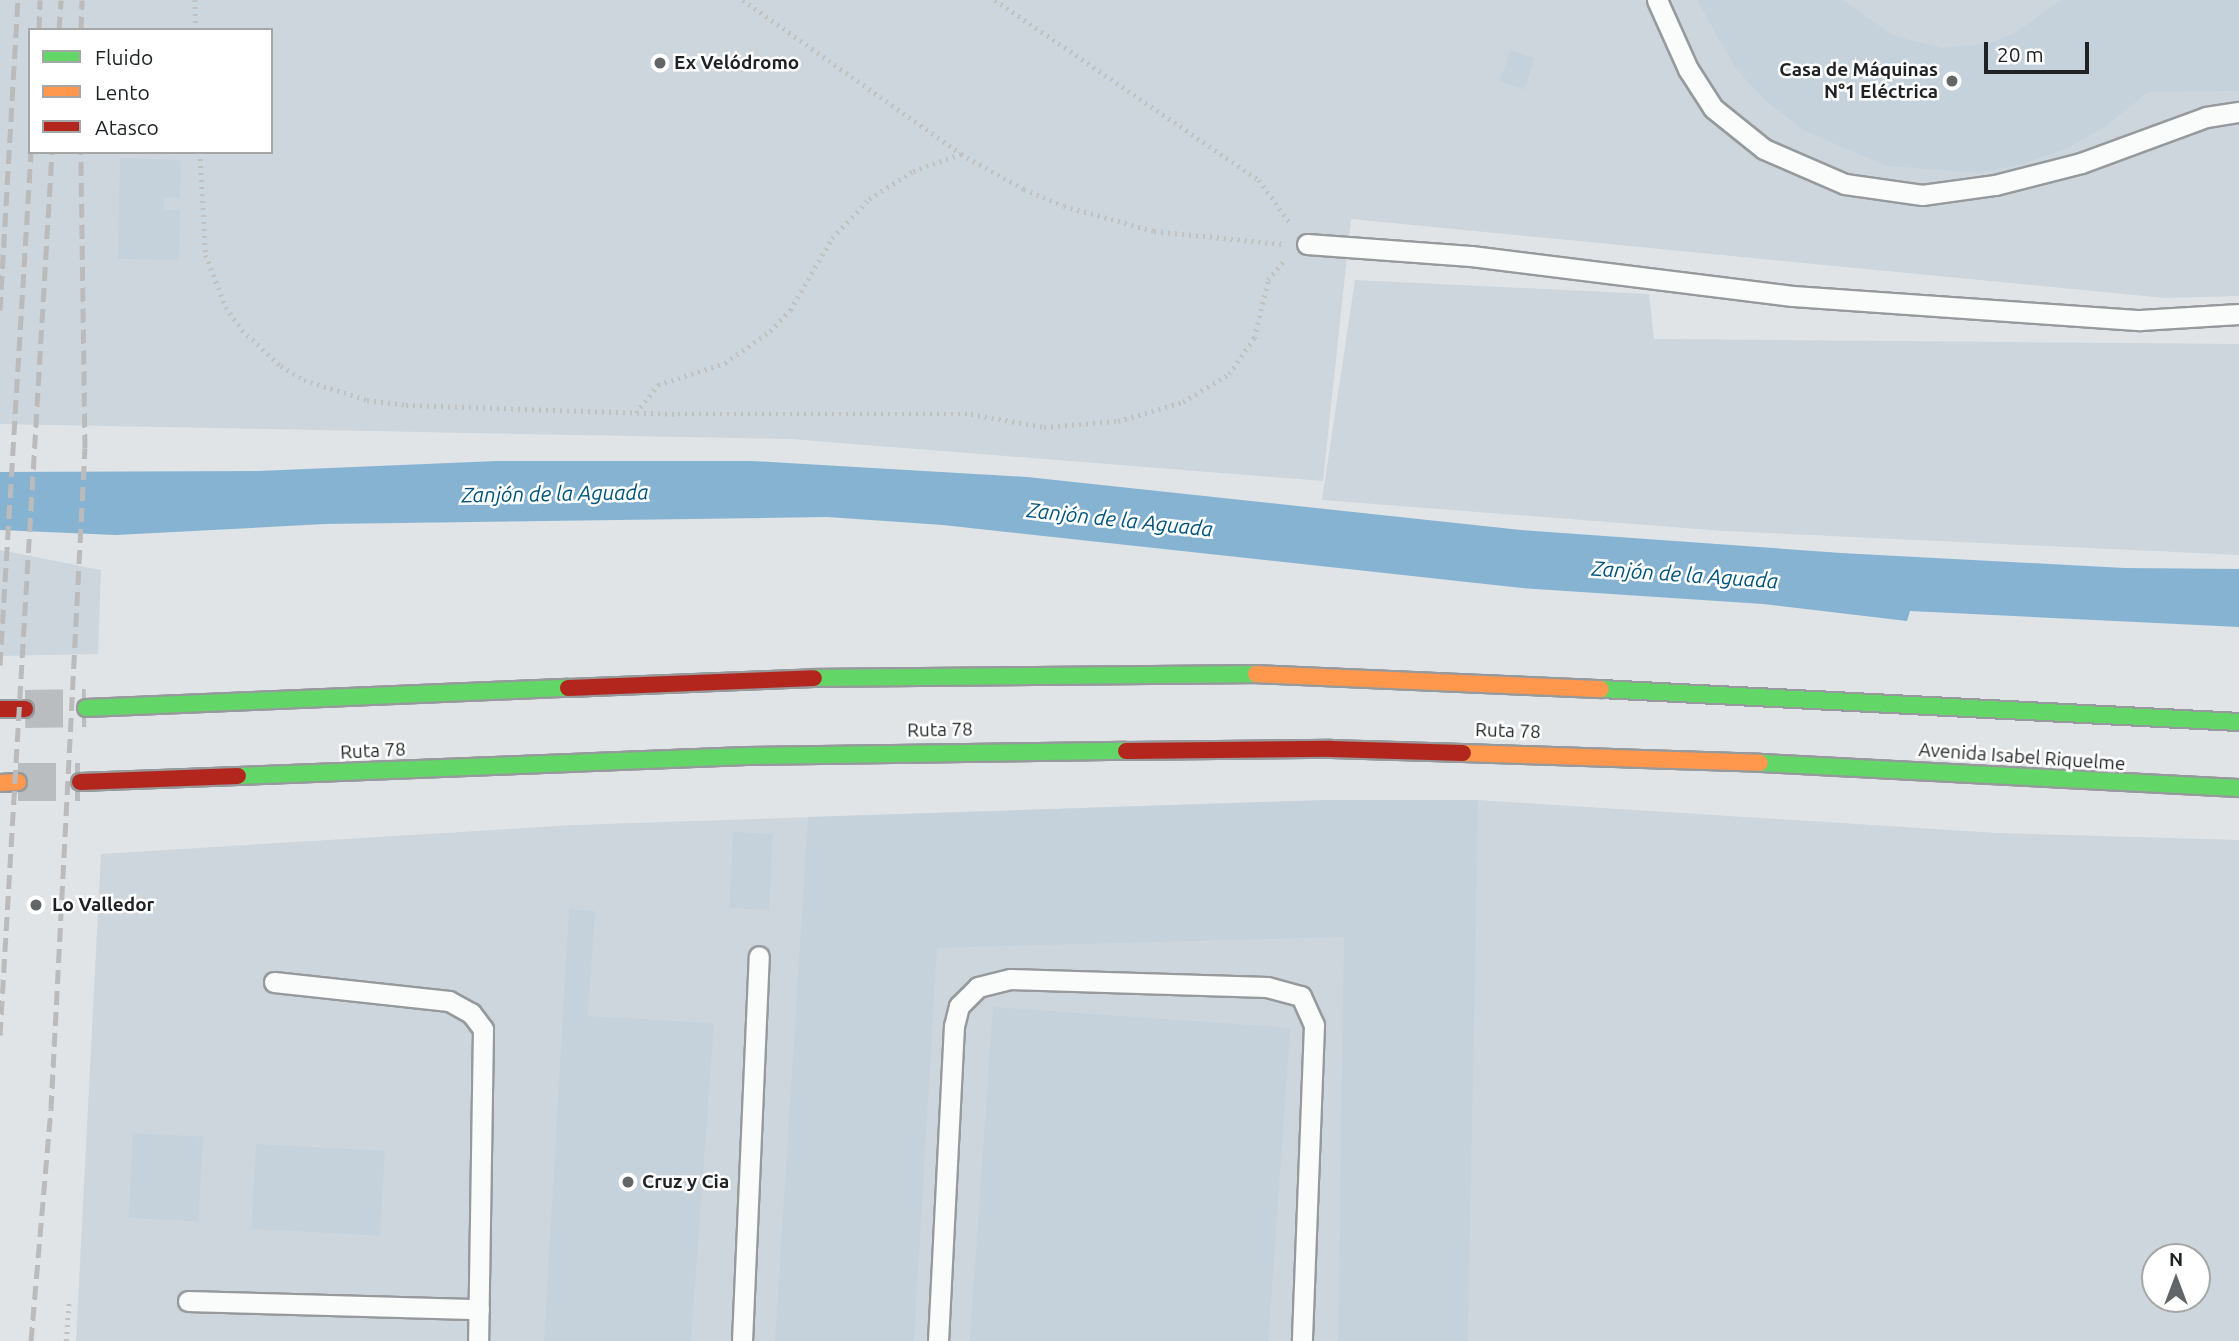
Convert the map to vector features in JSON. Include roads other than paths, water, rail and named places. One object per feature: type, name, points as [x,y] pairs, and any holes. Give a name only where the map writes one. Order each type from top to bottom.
[{"type":"highway","points":[[86,708],[676,681],[1079,673],[1302,674],[1805,697],[2239,722]]},
{"type":"highway","points":[[0,709],[25,709]]},
{"type":"highway","name":"Ruta 78","points":[[80,782],[970,750],[1331,748],[1802,764]]},
{"type":"highway","name":"Avenida Isabel Riquelme","points":[[1802,764],[2239,788]]},
{"type":"highway","points":[[0,783],[18,782]]},
{"type":"lane","points":[[1657,0],[1689,69],[1713,108],[1765,149],[1845,184],[1922,195],[1995,185],[2081,163],[2206,117],[2239,112]]},
{"type":"lane","points":[[1307,244],[1471,256],[1821,298],[2140,320],[2239,314]]},
{"type":"lane","points":[[742,1341],[759,956]]},
{"type":"lane","points":[[938,1341],[954,1026],[960,1006],[978,987],[1010,979],[1267,987],[1301,996],[1314,1025],[1301,1341]]},
{"type":"lane","points":[[274,982],[449,1001],[471,1013],[483,1029],[478,1341]]},
{"type":"lane","points":[[188,1301],[479,1309]]},
{"type":"water","name":"Zanjón de la Aguada","points":[[497,461],[752,461],[1027,477],[1521,530],[1841,553],[2124,568],[2239,569],[2239,627],[1910,611],[1907,621],[1763,604],[1522,588],[943,525],[827,517],[325,524],[116,535],[0,530],[0,472],[258,471]]},
{"type":"tunnel","points":[[25,709],[86,708]]},
{"type":"tunnel","points":[[18,782],[80,782]]},
{"type":"railway","points":[[0,310],[18,0]]},
{"type":"railway","points":[[39,28],[40,0]]},
{"type":"railway","points":[[59,28],[61,0]]},
{"type":"railway","points":[[81,28],[82,0]]},
{"type":"railway","points":[[0,665],[31,154]]},
{"type":"railway","points":[[0,1035],[52,154]]},
{"type":"railway","points":[[31,1341],[51,1109],[85,448],[81,154]]},
{"type":"place","name":"Ex Velódromo","points":[[660,63]]},
{"type":"place","name":"Casa de Máquinas N°1 Eléctrica","points":[[1952,81]]},
{"type":"place","name":"Lo Valledor","points":[[36,905]]},
{"type":"place","name":"Cruz y Cia","points":[[628,1182]]}]
